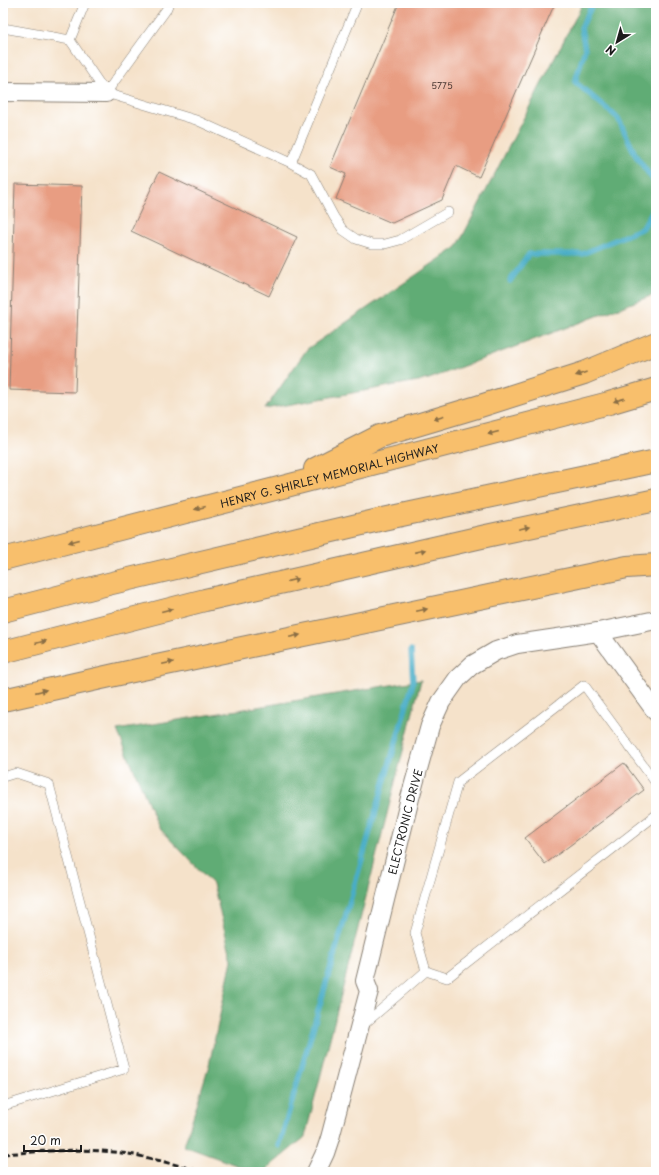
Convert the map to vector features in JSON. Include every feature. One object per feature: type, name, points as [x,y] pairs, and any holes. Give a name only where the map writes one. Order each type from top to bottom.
[{"type":"highway","points":[[279,488],[380,436],[584,373],[656,343]]},
{"type":"highway","name":"HENRY G. SHIRLEY MEMORIAL HIGHWAY","points":[[3,559],[609,403],[656,389]]},
{"type":"highway","points":[[3,611],[108,584],[383,519],[656,461]]},
{"type":"highway","points":[[3,652],[205,600],[486,536],[656,500]]},
{"type":"highway","points":[[627,567],[656,554]]},
{"type":"highway","points":[[3,700],[128,672],[627,567],[656,565]]},
{"type":"street","points":[[3,92],[106,93]]},
{"type":"street","name":"ELECTRONIC DRIVE","points":[[316,1172],[330,1138],[360,1028],[369,991],[365,981],[410,798],[430,726],[441,702],[458,678],[472,665],[496,651],[517,644],[598,632],[656,620]]},
{"type":"street","points":[[598,632],[654,706]]},
{"type":"lane","points":[[70,40],[85,3]]},
{"type":"lane","points":[[106,93],[166,10],[169,3]]},
{"type":"lane","points":[[291,163],[356,7],[356,3]]},
{"type":"lane","points":[[3,28],[70,40],[106,93],[196,120],[291,163],[311,174],[334,217],[343,230],[356,238],[372,244],[385,244],[400,240],[448,212]]},
{"type":"lane","points":[[426,971],[415,933],[458,782],[584,685],[656,783]]},
{"type":"lane","points":[[3,777],[16,773],[50,784],[124,1069],[3,1106]]},
{"type":"lane","points":[[426,971],[447,978],[656,814]]},
{"type":"lane","points":[[360,1028],[426,971]]},
{"type":"green space","points":[[580,3],[656,3],[656,294],[429,379],[265,409],[307,349],[457,247],[581,7]]},
{"type":"green space","points":[[421,680],[305,1137],[263,1172],[255,1172],[184,1146],[209,1065],[232,960],[213,884],[159,828],[117,730]]},
{"type":"building","points":[[399,3],[555,3],[479,177],[456,166],[442,200],[392,223],[336,199],[346,174],[330,167]]},
{"type":"building","points":[[159,172],[297,237],[269,296],[131,231]]},
{"type":"building","points":[[15,184],[82,186],[75,392],[9,390]]},
{"type":"building","points":[[624,763],[644,790],[545,864],[525,838]]},
{"type":"waterway","points":[[593,3],[581,28],[585,49],[575,82],[618,118],[636,156],[656,184]]},
{"type":"waterway","points":[[510,281],[529,254],[582,254],[643,228],[656,204]]},
{"type":"waterway","points":[[279,1146],[413,683],[411,650]]},
{"type":"railway","points":[[3,1154],[69,1150],[102,1151],[135,1155],[204,1172]]}]
